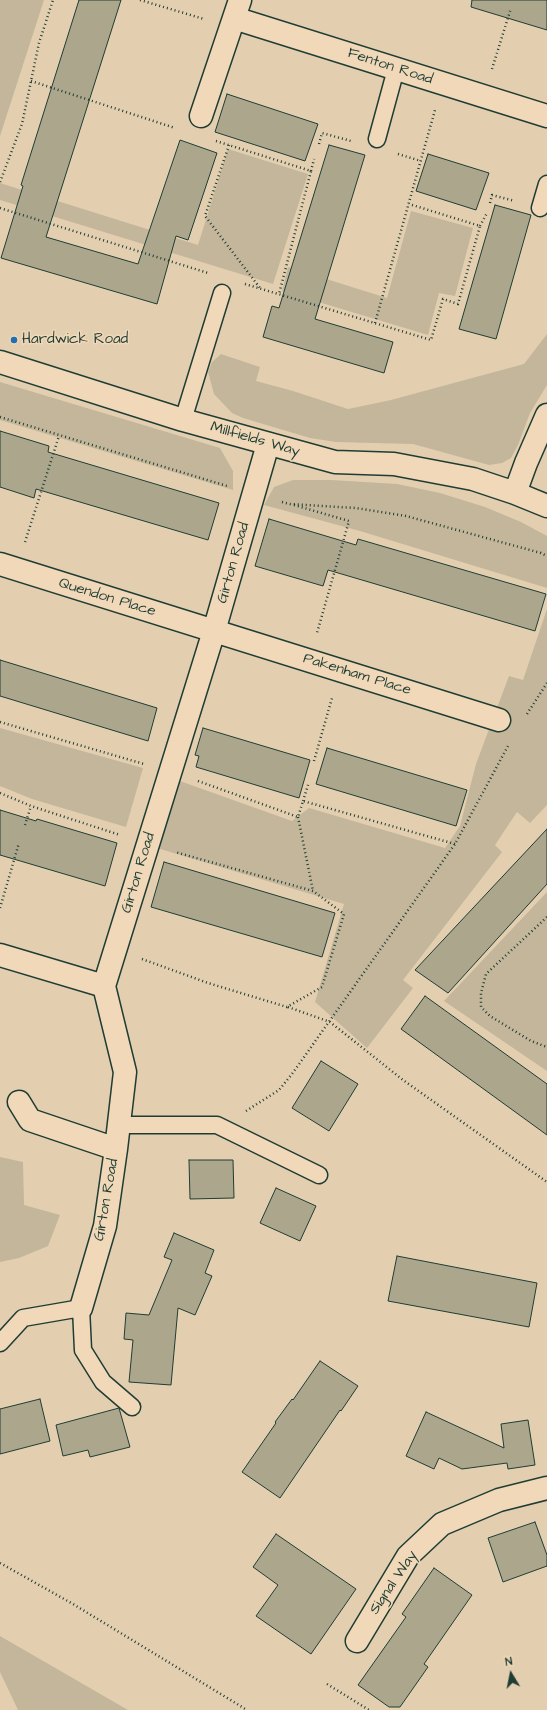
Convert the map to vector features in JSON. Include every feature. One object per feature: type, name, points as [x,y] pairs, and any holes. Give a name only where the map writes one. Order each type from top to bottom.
[{"type":"street","name":"Fenton Road","points":[[235,15],[547,116]]},
{"type":"street","points":[[201,116],[235,15]]},
{"type":"street","name":"Millfields Way","points":[[0,362],[183,420],[335,462],[394,464],[473,479],[515,493],[547,506]]},
{"type":"street","points":[[515,493],[526,463],[547,415]]},
{"type":"street","name":"Girton Road","points":[[81,1308],[105,1226],[125,1072],[104,986],[214,631],[268,444]]},
{"type":"street","name":"Quendon Place","points":[[8,567],[214,631]]},
{"type":"street","name":"Pakenham Place","points":[[214,631],[499,720]]},
{"type":"street","points":[[0,955],[104,986]]},
{"type":"street","points":[[19,1102],[30,1120],[116,1149]]},
{"type":"street","name":"Signal Way","points":[[357,1640],[408,1556],[442,1524],[499,1500],[547,1488]]},
{"type":"lane","points":[[377,138],[396,68]]},
{"type":"lane","points":[[540,208],[547,184]]},
{"type":"lane","points":[[183,420],[222,293]]},
{"type":"lane","points":[[119,1125],[216,1125],[319,1175]]},
{"type":"lane","points":[[0,1343],[22,1318],[81,1308],[83,1350],[103,1382],[132,1407]]},
{"type":"path","points":[[0,182],[22,124],[39,44],[54,0]]},
{"type":"path","points":[[140,0],[235,15]]},
{"type":"path","points":[[483,96],[511,8]]},
{"type":"path","points":[[31,81],[178,128]]},
{"type":"path","points":[[375,323],[443,83]]},
{"type":"path","points":[[214,140],[311,171]]},
{"type":"path","points":[[229,145],[205,216],[261,289]]},
{"type":"path","points":[[279,294],[314,159]]},
{"type":"path","points":[[490,203],[492,195],[540,208]]},
{"type":"path","points":[[409,204],[480,226]]},
{"type":"path","points":[[431,340],[443,300],[458,304],[480,226],[487,213]]},
{"type":"path","points":[[8,567],[59,436]]},
{"type":"path","points":[[290,504],[349,521],[309,660]]},
{"type":"path","points":[[314,761],[340,670]]},
{"type":"path","points":[[526,716],[547,683]]},
{"type":"path","points":[[0,722],[170,772],[298,817]]},
{"type":"path","points":[[216,1125],[251,1108],[279,1090],[330,1022],[455,844],[510,743]]},
{"type":"path","points":[[309,782],[298,817],[313,891]]},
{"type":"path","points":[[0,793],[31,806],[148,844],[313,891],[344,914],[322,988],[287,1006]]},
{"type":"path","points":[[303,801],[455,844]]},
{"type":"path","points":[[25,825],[31,806]]},
{"type":"path","points":[[0,908],[19,843]]},
{"type":"path","points":[[547,917],[486,974],[481,993],[482,1007],[490,1016],[531,1042],[547,1047]]},
{"type":"path","points":[[115,949],[208,983],[287,1006],[330,1022],[403,1080],[547,1182]]},
{"type":"path","points":[[0,1564],[73,1604],[247,1710]]},
{"type":"path","points":[[327,1684],[369,1710]]},
{"type":"shaded area","points":[[0,0],[44,0],[0,136]]},
{"type":"shaded area","points":[[228,149],[308,174],[273,284],[0,200],[0,183],[198,245]]},
{"type":"shaded area","points":[[411,211],[473,228],[455,296],[439,293],[428,335],[282,291],[288,267],[387,298]]},
{"type":"shaded area","points":[[547,334],[547,385],[530,413],[518,445],[511,458],[502,463],[489,465],[413,444],[336,442],[310,438],[243,418],[232,413],[214,394],[208,372],[212,362],[221,354],[260,367],[256,381],[293,391],[348,409],[391,400],[524,364]]},
{"type":"shaded area","points":[[0,382],[220,448],[233,471],[233,490],[0,420]]},
{"type":"shaded area","points":[[293,480],[331,480],[397,484],[440,493],[485,507],[521,522],[547,536],[547,588],[360,531],[264,505],[274,487]]},
{"type":"shaded area","points":[[547,609],[547,805],[530,823],[517,812],[495,845],[502,852],[403,980],[413,988],[367,1048],[315,1002],[344,904],[157,848],[177,780],[292,821],[309,808],[445,848],[460,826],[476,764],[509,676],[523,680]]},
{"type":"shaded area","points":[[0,728],[143,768],[126,827],[32,799],[0,786]]},
{"type":"shaded area","points":[[547,892],[547,1071],[444,1001]]},
{"type":"shaded area","points":[[0,1157],[23,1162],[24,1205],[60,1215],[48,1246],[19,1258],[0,1262]]},
{"type":"shaded area","points":[[0,1636],[128,1710],[18,1710],[0,1672]]},
{"type":"building","points":[[79,0],[121,0],[46,237],[138,264],[180,140],[217,153],[188,240],[176,236],[157,304],[1,258],[23,186],[21,185]]},
{"type":"building","points":[[472,0],[547,0],[547,30],[471,7]]},
{"type":"building","points":[[227,94],[318,124],[305,161],[215,132]]},
{"type":"building","points":[[329,145],[365,155],[315,319],[393,342],[384,373],[263,337],[272,306],[279,308]]},
{"type":"building","points":[[428,154],[489,173],[476,210],[416,191]]},
{"type":"building","points":[[495,205],[531,215],[496,339],[459,329]]},
{"type":"building","points":[[0,431],[49,446],[48,452],[219,503],[208,540],[36,489],[34,498],[0,487]]},
{"type":"building","points":[[269,519],[356,545],[358,539],[546,594],[535,631],[328,570],[323,586],[255,566]]},
{"type":"building","points":[[0,660],[157,708],[148,741],[0,696]]},
{"type":"building","points":[[203,728],[310,760],[299,798],[196,767],[199,756],[195,755]]},
{"type":"building","points":[[327,748],[467,790],[456,826],[316,784]]},
{"type":"building","points":[[0,810],[36,821],[37,819],[117,843],[105,886],[0,855]]},
{"type":"building","points":[[547,829],[547,884],[448,993],[415,970]]},
{"type":"building","points":[[164,862],[335,913],[322,957],[151,907]]},
{"type":"building","points":[[425,996],[547,1084],[547,1135],[401,1029]]},
{"type":"building","points":[[321,1061],[358,1084],[329,1131],[292,1108]]},
{"type":"building","points":[[189,1160],[233,1160],[234,1198],[190,1199]]},
{"type":"building","points":[[276,1188],[316,1206],[300,1241],[260,1223]]},
{"type":"building","points":[[174,1233],[214,1250],[205,1273],[212,1276],[195,1315],[178,1308],[171,1385],[129,1382],[133,1340],[124,1339],[126,1313],[149,1315],[172,1260],[164,1257]]},
{"type":"building","points":[[397,1256],[537,1283],[529,1327],[388,1301]]},
{"type":"building","points":[[320,1361],[358,1386],[280,1498],[242,1472],[276,1423],[275,1422],[292,1399],[293,1400]]},
{"type":"building","points":[[40,1399],[50,1441],[0,1454],[0,1409]]},
{"type":"building","points":[[119,1408],[130,1447],[90,1457],[88,1450],[63,1456],[56,1425]]},
{"type":"building","points":[[426,1412],[504,1448],[501,1424],[528,1420],[535,1465],[508,1469],[507,1463],[462,1469],[439,1458],[434,1469],[406,1456]]},
{"type":"building","points":[[535,1522],[547,1555],[547,1566],[503,1582],[488,1538]]},
{"type":"building","points":[[276,1534],[356,1589],[311,1654],[256,1616],[278,1585],[253,1567]]},
{"type":"building","points":[[434,1568],[472,1595],[424,1664],[428,1667],[400,1707],[389,1707],[358,1685],[406,1617],[402,1614]]},
{"type":"place","name":"Hardwick Road","points":[[14,340]]}]
